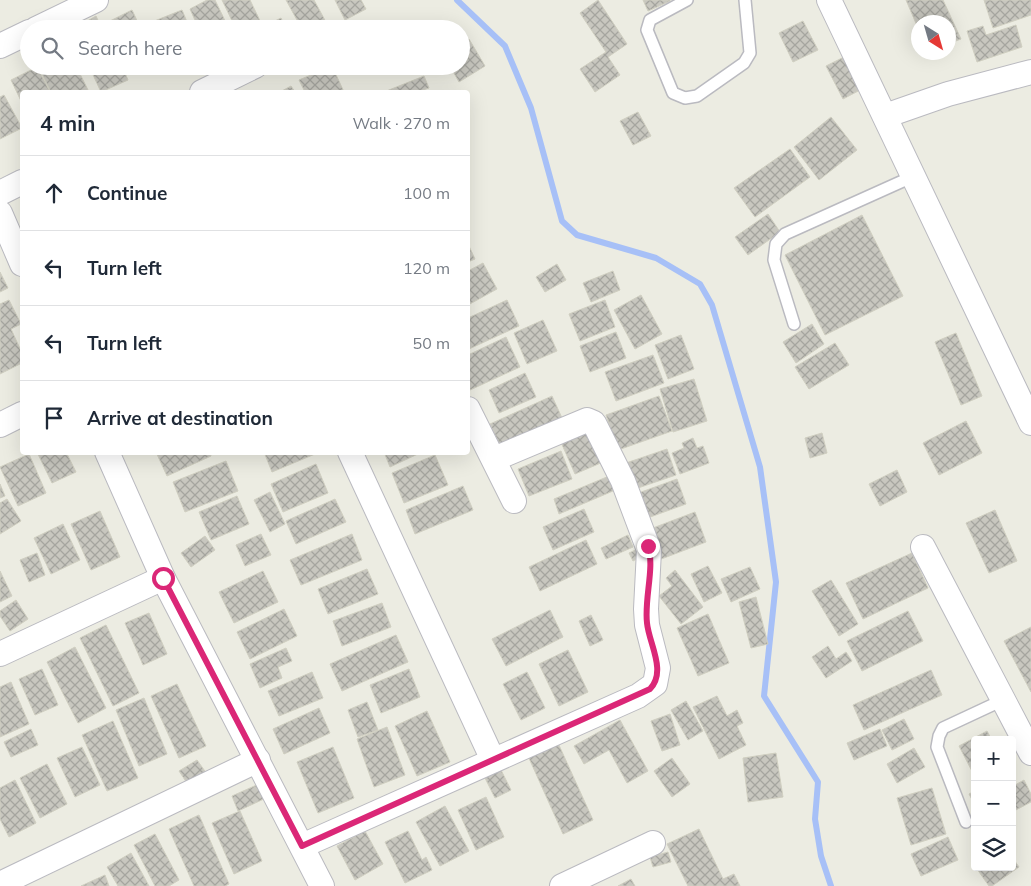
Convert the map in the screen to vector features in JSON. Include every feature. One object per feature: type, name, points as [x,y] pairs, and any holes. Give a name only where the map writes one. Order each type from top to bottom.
[{"type":"street","points":[[55,20],[96,0]]},
{"type":"street","points":[[829,0],[1031,423]]},
{"type":"street","points":[[0,46],[20,36]]},
{"type":"street","points":[[885,116],[948,94],[1031,72]]},
{"type":"street","points":[[206,90],[237,75]]},
{"type":"street","points":[[0,193],[20,183]]},
{"type":"street","points":[[0,213],[20,259]]},
{"type":"street","points":[[470,413],[514,501]]},
{"type":"street","points":[[0,424],[20,415]]},
{"type":"street","points":[[302,846],[638,696],[655,684],[658,668],[647,625],[649,550],[622,481],[593,420],[587,420],[494,459]]},
{"type":"street","points":[[108,455],[163,578],[322,886]]},
{"type":"street","points":[[351,455],[493,760]]},
{"type":"street","points":[[923,547],[1031,753]]},
{"type":"street","points":[[0,654],[163,578]]},
{"type":"street","points":[[0,884],[258,760]]},
{"type":"street","points":[[562,886],[653,843]]},
{"type":"lane","points":[[687,0],[650,20],[647,30],[674,93],[685,98],[697,96],[744,63],[750,53],[745,0]]},
{"type":"lane","points":[[794,324],[774,260],[776,244],[785,234],[914,176]]},
{"type":"lane","points":[[966,822],[937,747],[939,736],[944,728],[1003,700]]},
{"type":"building","points":[[207,0],[215,0],[225,20],[195,20],[190,9]]},
{"type":"building","points":[[222,0],[250,0],[260,20],[232,20]]},
{"type":"building","points":[[286,0],[314,0],[325,20],[297,20]]},
{"type":"building","points":[[335,0],[361,0],[366,9],[345,20]]},
{"type":"building","points":[[598,0],[627,44],[608,57],[620,75],[595,92],[580,69],[606,52],[580,13]]},
{"type":"building","points":[[643,0],[670,0],[670,1],[648,11]]},
{"type":"building","points":[[906,0],[943,0],[950,15],[912,15]]},
{"type":"building","points":[[984,0],[1031,0],[1031,15],[993,28]]},
{"type":"building","points":[[132,10],[137,20],[112,20]]},
{"type":"building","points":[[182,10],[186,20],[157,20]]},
{"type":"building","points":[[96,16],[98,20],[89,20]]},
{"type":"building","points":[[803,21],[818,50],[793,62],[779,33]]},
{"type":"building","points":[[1016,25],[1022,47],[977,62],[967,31],[983,26],[986,35]]},
{"type":"building","points":[[956,28],[961,39],[956,41]]},
{"type":"building","points":[[470,41],[485,66],[459,82],[455,75],[470,75]]},
{"type":"building","points":[[846,56],[862,89],[843,99],[826,66]]},
{"type":"building","points":[[21,75],[41,75],[49,90],[20,90],[20,99],[11,80]]},
{"type":"building","points":[[42,75],[80,75],[88,90],[50,90]]},
{"type":"building","points":[[93,75],[126,75],[128,80],[106,90],[100,90]]},
{"type":"building","points":[[311,75],[336,75],[343,90],[304,90],[299,80]]},
{"type":"building","points":[[424,76],[429,88],[423,90],[389,90]]},
{"type":"building","points":[[291,86],[294,90],[284,90]]},
{"type":"building","points":[[4,95],[20,124],[20,129],[0,139],[0,97]]},
{"type":"building","points":[[638,112],[651,136],[633,145],[620,121]]},
{"type":"building","points":[[831,117],[857,150],[819,180],[794,147]]},
{"type":"building","points":[[790,149],[810,177],[755,217],[734,188]]},
{"type":"building","points":[[768,214],[780,232],[748,255],[735,237]]},
{"type":"building","points":[[862,215],[903,296],[825,335],[785,255]]},
{"type":"building","points":[[470,248],[475,259],[470,261]]},
{"type":"building","points":[[483,263],[497,289],[470,304],[470,270]]},
{"type":"building","points":[[557,264],[566,280],[545,292],[536,277]]},
{"type":"building","points":[[613,271],[620,290],[591,302],[583,283]]},
{"type":"building","points":[[0,272],[8,288],[0,292]]},
{"type":"building","points":[[641,295],[662,334],[635,349],[614,310]]},
{"type":"building","points":[[9,300],[20,322],[20,324],[11,329],[20,349],[20,364],[0,374],[0,304]]},
{"type":"building","points":[[507,300],[519,326],[470,349],[470,317]]},
{"type":"building","points":[[605,300],[615,327],[580,341],[569,314]]},
{"type":"building","points":[[543,320],[557,351],[527,364],[514,333]]},
{"type":"building","points":[[812,324],[824,344],[796,363],[783,342]]},
{"type":"building","points":[[616,332],[626,358],[590,372],[580,346]]},
{"type":"building","points":[[956,333],[982,396],[961,405],[935,342]]},
{"type":"building","points":[[681,335],[694,369],[668,379],[655,345]]},
{"type":"building","points":[[506,337],[520,367],[470,390],[470,354]]},
{"type":"building","points":[[835,343],[849,365],[809,389],[795,367]]},
{"type":"building","points":[[653,355],[664,383],[616,401],[605,372]]},
{"type":"building","points":[[525,373],[536,397],[499,413],[489,390]]},
{"type":"building","points":[[694,379],[707,421],[673,432],[660,389]]},
{"type":"building","points":[[552,396],[562,418],[500,446],[490,424]]},
{"type":"building","points":[[659,396],[672,431],[618,450],[606,415]]},
{"type":"building","points":[[966,421],[982,453],[939,475],[923,443]]},
{"type":"building","points":[[587,427],[603,462],[575,474],[560,440]]},
{"type":"building","points":[[822,433],[827,453],[810,458],[805,438]]},
{"type":"building","points":[[693,438],[697,448],[703,446],[709,463],[680,474],[672,453],[684,448],[682,443]]},
{"type":"building","points":[[667,449],[676,475],[635,489],[626,463]]},
{"type":"building","points":[[561,451],[572,479],[529,496],[518,469]]},
{"type":"building","points":[[29,455],[46,493],[18,506],[0,467]]},
{"type":"building","points":[[38,455],[68,455],[76,472],[52,483]]},
{"type":"building","points":[[157,455],[211,455],[211,456],[167,476]]},
{"type":"building","points":[[265,455],[313,455],[272,472]]},
{"type":"building","points":[[385,455],[416,455],[390,467]]},
{"type":"building","points":[[435,455],[448,485],[404,503],[392,473]]},
{"type":"building","points":[[226,461],[238,491],[185,512],[173,482]]},
{"type":"building","points":[[316,464],[328,493],[283,512],[271,484]]},
{"type":"building","points":[[897,470],[907,492],[880,506],[869,484]]},
{"type":"building","points":[[614,474],[620,488],[559,514],[554,499]]},
{"type":"building","points":[[677,479],[686,504],[642,520],[633,495]]},
{"type":"building","points":[[0,484],[5,496],[0,498]]},
{"type":"building","points":[[463,486],[473,510],[415,534],[406,510]]},
{"type":"building","points":[[270,492],[285,524],[270,532],[254,500]]},
{"type":"building","points":[[237,496],[249,524],[211,540],[199,512]]},
{"type":"building","points":[[7,499],[21,521],[0,534],[0,503]]},
{"type":"building","points":[[335,499],[346,522],[296,544],[286,521]]},
{"type":"building","points":[[584,509],[594,532],[553,550],[543,527]]},
{"type":"building","points":[[995,510],[1017,561],[989,573],[966,523]]},
{"type":"building","points":[[100,511],[120,557],[91,570],[71,524]]},
{"type":"building","points":[[695,512],[706,542],[656,561],[645,531]]},
{"type":"building","points":[[63,524],[80,560],[51,574],[34,538]]},
{"type":"building","points":[[261,534],[271,555],[245,566],[236,545]]},
{"type":"building","points":[[352,534],[362,560],[301,585],[290,560]]},
{"type":"building","points":[[628,535],[633,547],[606,559],[601,548]]},
{"type":"building","points":[[205,536],[215,550],[191,567],[181,553]]},
{"type":"building","points":[[586,540],[597,564],[540,591],[529,567]]},
{"type":"building","points":[[644,546],[648,553],[633,561],[629,553]]},
{"type":"building","points":[[37,553],[45,575],[29,582],[20,560]]},
{"type":"building","points":[[912,553],[928,588],[863,619],[846,583]]},
{"type":"building","points":[[708,566],[722,593],[704,602],[691,574]]},
{"type":"building","points":[[750,567],[760,589],[731,602],[721,579]]},
{"type":"building","points":[[367,569],[378,594],[328,614],[318,589]]},
{"type":"building","points":[[675,570],[703,607],[681,624],[659,596],[672,586],[666,578]]},
{"type":"building","points":[[0,571],[12,596],[0,602]]},
{"type":"building","points":[[263,571],[278,602],[234,623],[219,592]]},
{"type":"building","points":[[831,580],[858,624],[839,636],[812,591]]},
{"type":"building","points":[[756,597],[768,644],[751,648],[739,602]]},
{"type":"building","points":[[16,600],[28,619],[10,631],[0,616],[0,611]]},
{"type":"building","points":[[382,603],[391,627],[342,646],[333,621]]},
{"type":"building","points":[[284,609],[297,636],[250,659],[237,632]]},
{"type":"building","points":[[550,610],[563,637],[506,666],[492,639]]},
{"type":"building","points":[[908,611],[923,641],[862,671],[847,641]]},
{"type":"building","points":[[149,613],[167,654],[143,665],[125,623]]},
{"type":"building","points":[[708,614],[729,663],[698,676],[677,628]]},
{"type":"building","points":[[591,615],[603,640],[590,646],[579,621]]},
{"type":"building","points":[[106,625],[139,693],[113,706],[80,638]]},
{"type":"building","points":[[1031,627],[1031,692],[1004,641]]},
{"type":"building","points":[[396,635],[408,662],[342,691],[330,664]]},
{"type":"building","points":[[828,646],[836,659],[846,652],[852,661],[826,678],[812,657]]},
{"type":"building","points":[[75,647],[106,708],[78,723],[47,662]]},
{"type":"building","points":[[286,648],[292,661],[278,667],[282,678],[260,688],[250,664]]},
{"type":"building","points":[[568,650],[588,692],[559,706],[539,664]]},
{"type":"building","points":[[42,669],[58,705],[35,715],[19,679]]},
{"type":"building","points":[[409,669],[420,697],[381,713],[370,685]]},
{"type":"building","points":[[931,670],[942,695],[864,730],[853,705]]},
{"type":"building","points":[[312,672],[323,698],[279,716],[268,691]]},
{"type":"building","points":[[527,672],[545,708],[521,720],[503,684]]},
{"type":"building","points":[[11,682],[29,724],[0,737],[0,687]]},
{"type":"building","points":[[177,684],[206,746],[179,758],[151,696]]},
{"type":"building","points":[[717,696],[727,716],[737,710],[743,723],[737,726],[746,745],[719,759],[693,707]]},
{"type":"building","points":[[144,698],[167,754],[139,766],[116,710]]},
{"type":"building","points":[[686,701],[703,731],[688,740],[671,710]]},
{"type":"building","points":[[367,702],[378,730],[358,737],[348,710]]},
{"type":"building","points":[[319,708],[330,733],[284,754],[273,729]]},
{"type":"building","points":[[427,711],[450,762],[417,776],[395,726]]},
{"type":"building","points":[[670,714],[680,745],[662,751],[651,721]]},
{"type":"building","points":[[904,719],[914,739],[892,750],[882,730]]},
{"type":"building","points":[[620,720],[648,771],[627,783],[609,750],[584,764],[574,746]]},
{"type":"building","points":[[113,721],[138,778],[107,791],[82,735]]},
{"type":"building","points":[[387,727],[405,775],[374,787],[357,739]]},
{"type":"building","points":[[31,729],[38,745],[11,757],[4,742]]},
{"type":"building","points":[[880,729],[887,746],[854,760],[847,743]]},
{"type":"building","points":[[987,731],[990,736],[978,736]]},
{"type":"building","points":[[971,740],[971,769],[959,746]]},
{"type":"building","points":[[558,743],[593,820],[563,834],[528,756]]},
{"type":"building","points":[[82,747],[100,785],[75,797],[57,758]]},
{"type":"building","points":[[333,747],[354,798],[318,813],[297,762]]},
{"type":"building","points":[[914,748],[925,767],[897,783],[887,764]]},
{"type":"building","points":[[776,753],[783,797],[748,802],[743,758]]},
{"type":"building","points":[[672,758],[690,784],[672,797],[654,771]]},
{"type":"building","points":[[197,760],[207,774],[189,786],[179,771]]},
{"type":"building","points":[[47,764],[67,804],[40,818],[20,778]]},
{"type":"building","points":[[501,770],[511,790],[495,798],[485,778]]},
{"type":"building","points":[[15,780],[36,823],[9,837],[0,819],[0,788]]},
{"type":"building","points":[[1024,780],[1031,794],[1031,802],[1016,810],[1016,784]]},
{"type":"building","points":[[259,784],[266,798],[238,811],[232,796]]},
{"type":"building","points":[[932,788],[946,834],[911,845],[897,798]]},
{"type":"building","points":[[486,797],[504,837],[476,850],[458,810]]},
{"type":"building","points":[[445,806],[469,851],[440,866],[416,822]]},
{"type":"building","points":[[240,811],[262,861],[234,874],[212,823]]},
{"type":"building","points":[[199,815],[229,884],[225,886],[194,886],[169,829]]},
{"type":"building","points":[[699,829],[723,879],[734,874],[740,886],[688,886],[667,844]]},
{"type":"building","points":[[365,831],[383,864],[355,880],[337,846]]},
{"type":"building","points":[[408,831],[422,860],[426,857],[432,870],[405,883],[385,842]]},
{"type":"building","points":[[155,834],[179,880],[169,886],[155,886],[134,845]]},
{"type":"building","points":[[948,837],[958,860],[921,876],[911,854]]},
{"type":"building","points":[[668,852],[671,862],[653,867],[650,857]]},
{"type":"building","points":[[131,853],[149,886],[118,886],[107,867]]},
{"type":"building","points":[[978,871],[1013,871],[992,886],[989,886]]},
{"type":"building","points":[[105,875],[109,886],[81,886]]},
{"type":"building","points":[[631,879],[635,886],[618,886]]},
{"type":"waterway","points":[[457,0],[505,46],[531,108],[562,221],[577,235],[656,258],[700,284],[712,305],[760,467],[776,582],[764,696],[818,782],[815,819],[821,856],[831,886]]},
{"type":"route","points":[[163,578],[302,846],[650,689],[655,684],[658,668],[647,625],[646,609],[650,557],[648,546]]}]
